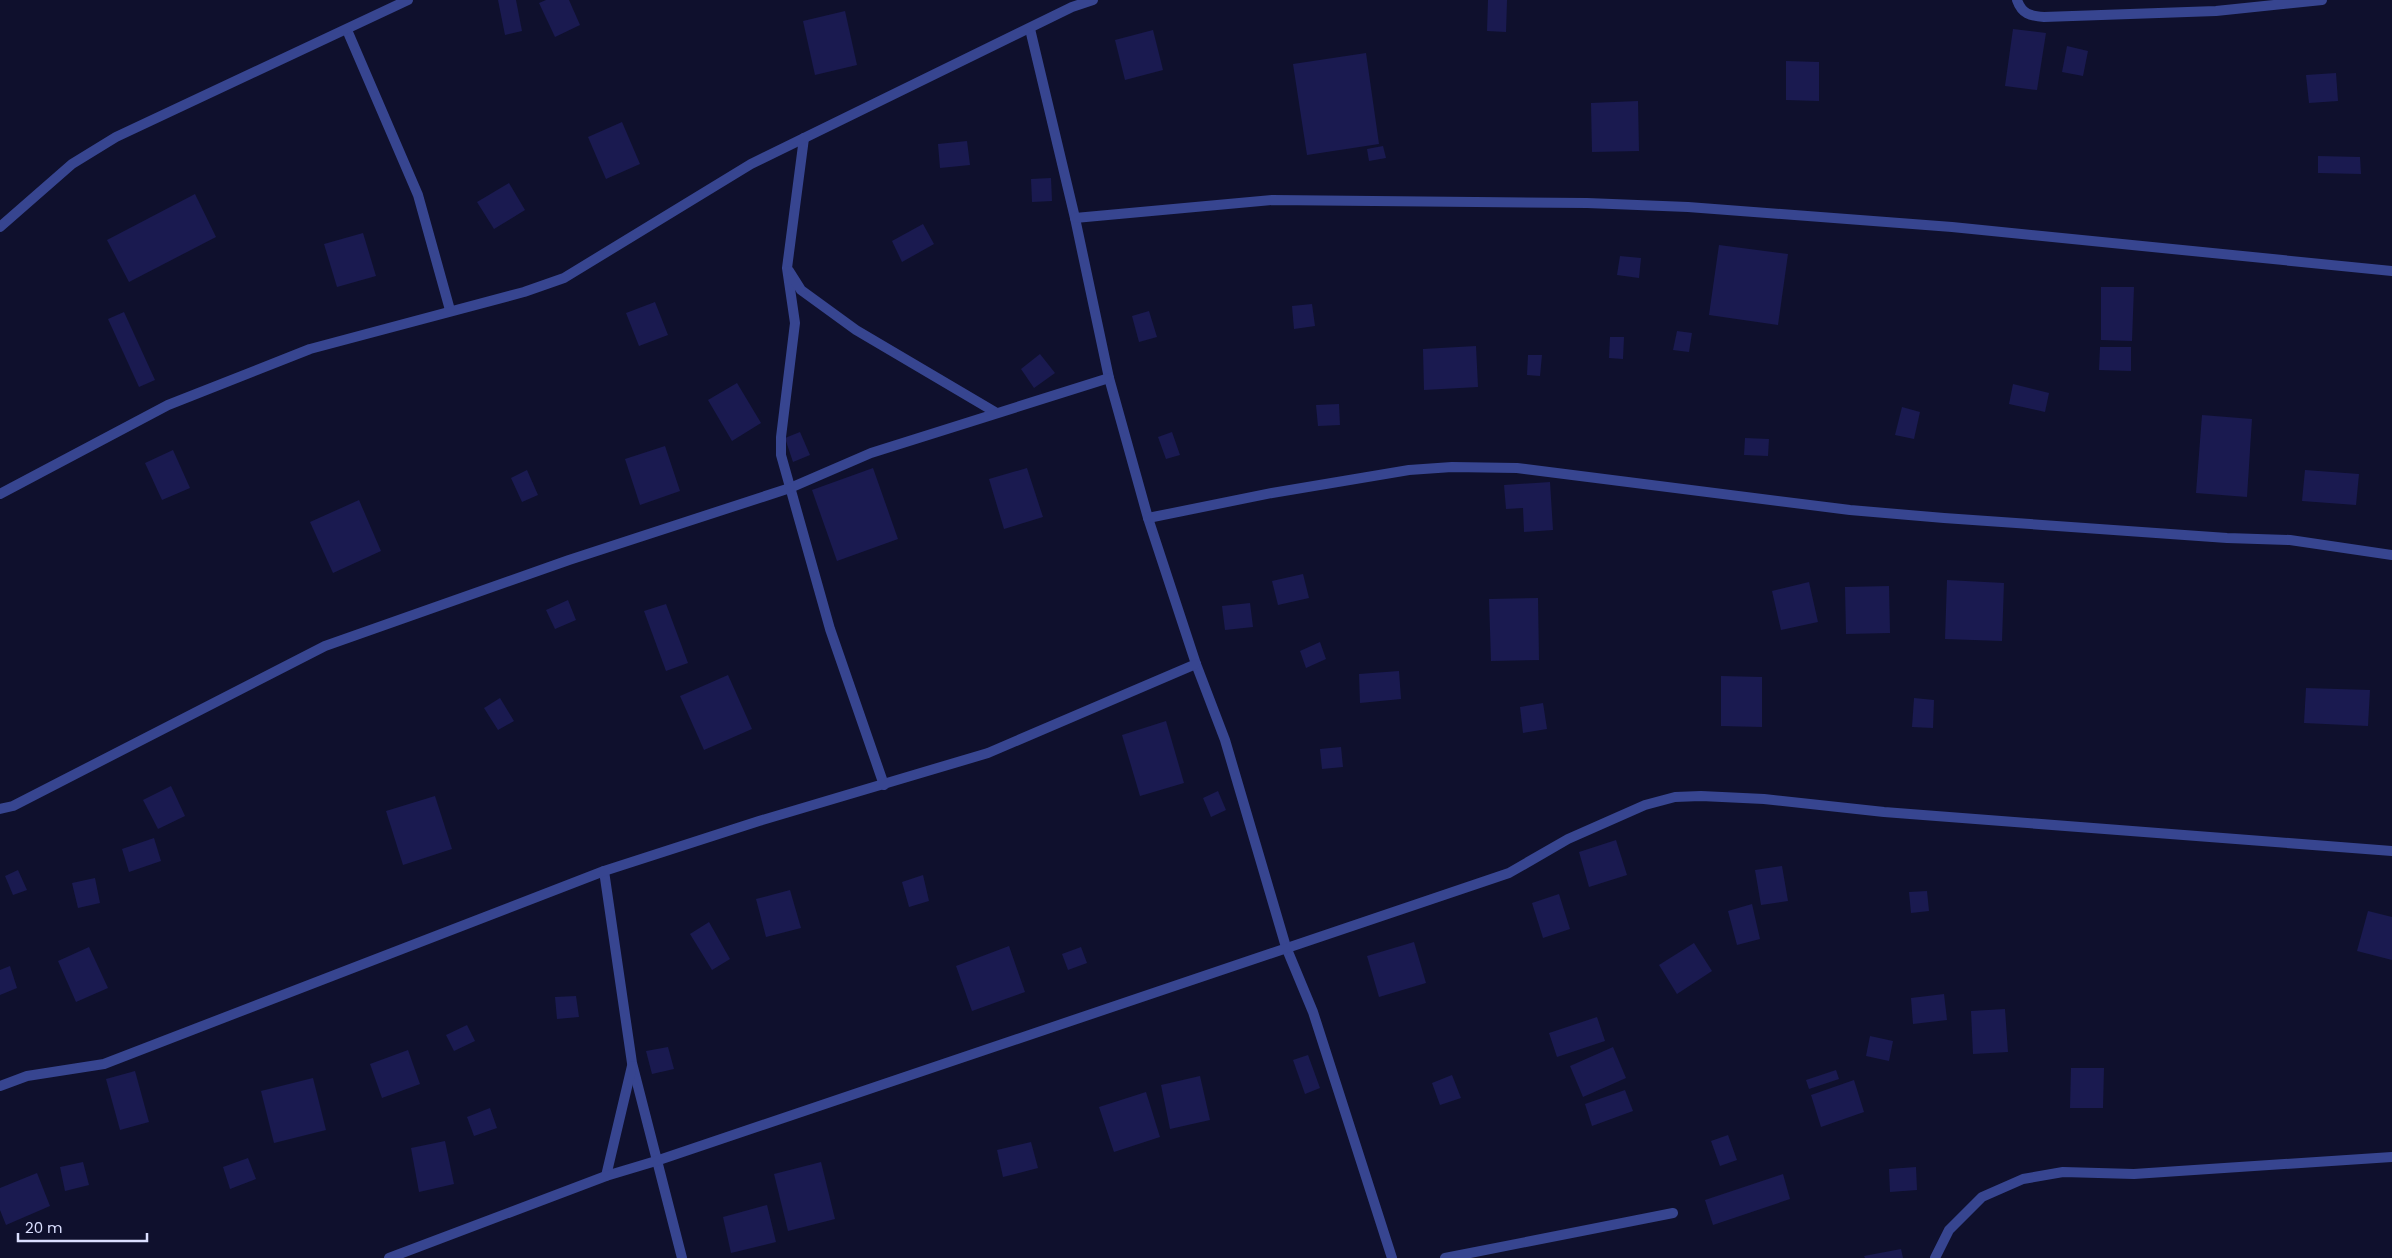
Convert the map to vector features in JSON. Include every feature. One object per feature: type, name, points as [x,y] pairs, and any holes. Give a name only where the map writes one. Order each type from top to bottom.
[{"type":"street","points":[[0,227],[72,164],[116,137],[408,0]]},
{"type":"street","points":[[0,494],[168,405],[310,349],[450,310],[524,292],[564,278],[751,164],[1072,7],[1093,0]]},
{"type":"street","points":[[2017,0],[2020,10],[2044,17],[2216,12],[2322,0]]},
{"type":"street","points":[[1030,28],[1075,218],[1109,378],[1148,518],[1196,664],[1225,740],[1286,947],[1313,1012],[1392,1258]]},
{"type":"street","points":[[347,30],[418,195],[450,310]]},
{"type":"street","points":[[804,138],[787,268],[795,323],[781,437],[781,455],[830,629],[884,785]]},
{"type":"street","points":[[1075,218],[1282,200],[1586,203],[1678,206],[1952,227],[2392,271]]},
{"type":"street","points":[[787,268],[801,290],[856,330],[995,412]]},
{"type":"street","points":[[0,809],[13,806],[325,646],[569,560],[790,488],[871,453],[995,412],[1109,378]]},
{"type":"street","points":[[1148,518],[1272,492],[1409,470],[1452,467],[1517,468],[1850,510],[2217,537],[2290,540],[2392,555]]},
{"type":"street","points":[[0,1086],[27,1076],[104,1064],[604,871],[759,821],[884,785],[1016,742],[1196,664]]},
{"type":"street","points":[[389,1258],[606,1176],[656,1161],[1509,873],[1585,832],[1645,805],[1675,797],[1701,796],[1764,799],[1884,812],[2392,851]]},
{"type":"street","points":[[604,871],[632,1063],[682,1258]]},
{"type":"street","points":[[606,1176],[632,1063]]},
{"type":"street","points":[[1936,1258],[1949,1230],[1982,1197],[2023,1178],[2063,1172],[2134,1174],[2392,1157]]},
{"type":"street","points":[[1445,1258],[1674,1213]]},
{"type":"building","points":[[498,0],[516,0],[522,31],[505,35]]},
{"type":"building","points":[[546,0],[569,0],[580,25],[555,37],[539,3]]},
{"type":"building","points":[[1488,0],[1507,0],[1506,32],[1487,31]]},
{"type":"building","points":[[845,11],[857,65],[815,75],[803,21]]},
{"type":"building","points":[[2013,29],[2046,33],[2037,90],[2005,86]]},
{"type":"building","points":[[1153,30],[1163,70],[1125,80],[1115,40]]},
{"type":"building","points":[[2067,46],[2088,51],[2083,76],[2062,72]]},
{"type":"building","points":[[1366,53],[1379,144],[1307,155],[1293,64]]},
{"type":"building","points":[[1786,61],[1819,62],[1819,101],[1786,100]]},
{"type":"building","points":[[2336,73],[2338,101],[2309,103],[2306,75]]},
{"type":"building","points":[[1638,101],[1639,151],[1592,152],[1591,103]]},
{"type":"building","points":[[622,122],[640,164],[606,179],[588,137]]},
{"type":"building","points":[[967,141],[970,165],[940,168],[938,144]]},
{"type":"building","points":[[1383,146],[1386,158],[1369,161],[1367,149]]},
{"type":"building","points":[[2318,156],[2360,157],[2361,174],[2318,173]]},
{"type":"building","points":[[1051,178],[1052,201],[1032,202],[1031,179]]},
{"type":"building","points":[[509,183],[525,210],[494,229],[477,202]]},
{"type":"building","points":[[195,194],[216,237],[129,282],[107,240]]},
{"type":"building","points":[[923,224],[934,244],[902,262],[892,241]]},
{"type":"building","points":[[363,233],[376,276],[337,287],[324,244]]},
{"type":"building","points":[[1719,245],[1788,254],[1778,325],[1709,315]]},
{"type":"building","points":[[1620,256],[1641,258],[1639,278],[1617,275]]},
{"type":"building","points":[[2101,287],[2134,287],[2132,341],[2101,340]]},
{"type":"building","points":[[655,302],[668,335],[639,346],[626,313]]},
{"type":"building","points":[[1312,304],[1315,326],[1294,329],[1292,306]]},
{"type":"building","points":[[1149,311],[1157,337],[1139,342],[1132,316]]},
{"type":"building","points":[[124,312],[155,380],[139,387],[108,319]]},
{"type":"building","points":[[1677,331],[1692,333],[1689,352],[1673,350]]},
{"type":"building","points":[[1610,337],[1624,337],[1623,359],[1609,358]]},
{"type":"building","points":[[1476,346],[1478,387],[1424,390],[1423,349]]},
{"type":"building","points":[[2100,347],[2131,347],[2131,371],[2099,370]]},
{"type":"building","points":[[1040,354],[1055,373],[1034,388],[1021,369]]},
{"type":"building","points":[[1528,355],[1542,355],[1540,376],[1527,375]]},
{"type":"building","points":[[737,383],[761,423],[732,441],[708,400]]},
{"type":"building","points":[[2013,384],[2049,393],[2045,412],[2009,404]]},
{"type":"building","points":[[1339,404],[1340,425],[1318,426],[1316,405]]},
{"type":"building","points":[[1902,407],[1920,412],[1914,439],[1895,435]]},
{"type":"building","points":[[2202,415],[2252,419],[2247,497],[2196,493]]},
{"type":"building","points":[[800,432],[810,455],[793,462],[785,438]]},
{"type":"building","points":[[1172,432],[1180,455],[1166,459],[1158,437]]},
{"type":"building","points":[[1745,438],[1769,439],[1768,456],[1744,455]]},
{"type":"building","points":[[665,446],[680,491],[640,505],[625,459]]},
{"type":"building","points":[[173,450],[190,488],[162,500],[145,463]]},
{"type":"building","points":[[873,468],[898,539],[837,561],[812,490]]},
{"type":"building","points":[[1027,468],[1043,517],[1004,529],[989,479]]},
{"type":"building","points":[[527,470],[538,495],[522,502],[511,478]]},
{"type":"building","points":[[2305,470],[2359,474],[2356,505],[2302,501]]},
{"type":"building","points":[[1550,482],[1553,530],[1524,532],[1523,508],[1506,509],[1504,485]]},
{"type":"building","points":[[359,500],[381,551],[333,573],[310,522]]},
{"type":"building","points":[[1303,574],[1309,598],[1278,605],[1272,581]]},
{"type":"building","points":[[1947,580],[2004,583],[2002,641],[1945,639]]},
{"type":"building","points":[[1809,582],[1818,622],[1781,630],[1772,591]]},
{"type":"building","points":[[1889,586],[1890,633],[1846,634],[1845,587]]},
{"type":"building","points":[[1538,598],[1539,660],[1491,661],[1489,599]]},
{"type":"building","points":[[568,600],[576,620],[555,629],[546,610]]},
{"type":"building","points":[[1250,603],[1253,627],[1225,630],[1222,606]]},
{"type":"building","points":[[666,604],[688,663],[666,671],[644,611]]},
{"type":"building","points":[[1320,642],[1326,659],[1306,668],[1300,651]]},
{"type":"building","points":[[1399,671],[1401,699],[1360,703],[1359,674]]},
{"type":"building","points":[[728,675],[752,729],[704,750],[680,696]]},
{"type":"building","points":[[1721,676],[1762,677],[1762,727],[1721,726]]},
{"type":"building","points":[[2306,688],[2370,690],[2368,726],[2304,723]]},
{"type":"building","points":[[500,698],[514,721],[498,730],[484,708]]},
{"type":"building","points":[[1914,698],[1934,700],[1933,728],[1912,727]]},
{"type":"building","points":[[1543,703],[1547,729],[1523,733],[1520,707]]},
{"type":"building","points":[[1166,721],[1184,783],[1140,796],[1122,735]]},
{"type":"building","points":[[1341,747],[1343,767],[1322,769],[1320,749]]},
{"type":"building","points":[[171,786],[185,816],[158,829],[143,800]]},
{"type":"building","points":[[1218,791],[1226,810],[1211,817],[1203,798]]},
{"type":"building","points":[[435,796],[452,849],[403,865],[386,811]]},
{"type":"building","points":[[154,838],[161,861],[129,872],[122,849]]},
{"type":"building","points":[[1616,840],[1627,875],[1589,887],[1579,852]]},
{"type":"building","points":[[1782,866],[1788,901],[1761,905],[1755,870]]},
{"type":"building","points":[[18,870],[27,890],[13,895],[5,876]]},
{"type":"building","points":[[923,875],[929,901],[909,907],[902,882]]},
{"type":"building","points":[[95,878],[100,903],[78,908],[72,883]]},
{"type":"building","points":[[790,890],[801,928],[766,937],[756,899]]},
{"type":"building","points":[[1927,891],[1929,911],[1911,913],[1909,892]]},
{"type":"building","points":[[1559,894],[1570,929],[1543,938],[1532,903]]},
{"type":"building","points":[[1752,904],[1760,939],[1737,945],[1728,911]]},
{"type":"building","points":[[2368,911],[2392,917],[2392,960],[2357,951]]},
{"type":"building","points":[[709,922],[730,959],[712,970],[690,934]]},
{"type":"building","points":[[1414,942],[1426,983],[1379,997],[1367,956]]},
{"type":"building","points":[[1694,943],[1712,971],[1677,994],[1659,965]]},
{"type":"building","points":[[1009,946],[1025,992],[972,1011],[956,966]]},
{"type":"building","points":[[89,947],[108,988],[76,1002],[58,961]]},
{"type":"building","points":[[1081,947],[1087,963],[1068,970],[1062,954]]},
{"type":"building","points":[[10,966],[17,988],[0,995],[0,970]]},
{"type":"building","points":[[1944,994],[1947,1020],[1913,1024],[1911,998]]},
{"type":"building","points":[[576,996],[579,1017],[557,1019],[555,997]]},
{"type":"building","points":[[2005,1009],[2008,1052],[1973,1054],[1971,1011]]},
{"type":"building","points":[[1597,1017],[1605,1041],[1557,1057],[1549,1033]]},
{"type":"building","points":[[467,1025],[475,1041],[454,1051],[446,1035]]},
{"type":"building","points":[[1870,1036],[1893,1041],[1889,1061],[1866,1056]]},
{"type":"building","points":[[668,1047],[674,1069],[652,1074],[646,1051]]},
{"type":"building","points":[[1613,1047],[1626,1078],[1583,1097],[1570,1066]]},
{"type":"building","points":[[408,1050],[420,1084],[382,1098],[370,1064]]},
{"type":"building","points":[[1308,1055],[1320,1088],[1305,1094],[1293,1060]]},
{"type":"building","points":[[2071,1068],[2104,1068],[2103,1108],[2070,1108]]},
{"type":"building","points":[[1836,1070],[1839,1079],[1809,1089],[1806,1080]]},
{"type":"building","points":[[135,1071],[149,1122],[120,1130],[106,1079]]},
{"type":"building","points":[[1452,1075],[1461,1098],[1440,1105],[1432,1083]]},
{"type":"building","points":[[1200,1076],[1210,1120],[1170,1129],[1161,1085]]},
{"type":"building","points":[[313,1078],[326,1130],[274,1143],[261,1091]]},
{"type":"building","points":[[1854,1080],[1864,1112],[1821,1127],[1811,1095]]},
{"type":"building","points":[[1625,1090],[1633,1111],[1592,1126],[1585,1104]]},
{"type":"building","points":[[1146,1092],[1160,1137],[1114,1152],[1099,1107]]},
{"type":"building","points":[[490,1108],[497,1128],[474,1136],[467,1117]]},
{"type":"building","points":[[1728,1135],[1737,1160],[1720,1166],[1711,1141]]},
{"type":"building","points":[[445,1141],[454,1184],[419,1192],[411,1148]]},
{"type":"building","points":[[1031,1142],[1038,1168],[1003,1177],[997,1150]]},
{"type":"building","points":[[248,1158],[256,1179],[230,1189],[223,1167]]},
{"type":"building","points":[[83,1162],[89,1185],[65,1191],[60,1167]]},
{"type":"building","points":[[821,1162],[835,1219],[788,1231],[774,1174]]},
{"type":"building","points":[[1916,1167],[1917,1190],[1890,1192],[1889,1169]]},
{"type":"building","points":[[37,1173],[50,1206],[6,1225],[0,1210],[0,1188]]},
{"type":"building","points":[[1783,1174],[1790,1199],[1713,1225],[1705,1200]]},
{"type":"building","points":[[767,1205],[776,1242],[731,1253],[723,1217]]},
{"type":"building","points":[[1901,1249],[1903,1258],[1865,1258],[1864,1256]]}]
